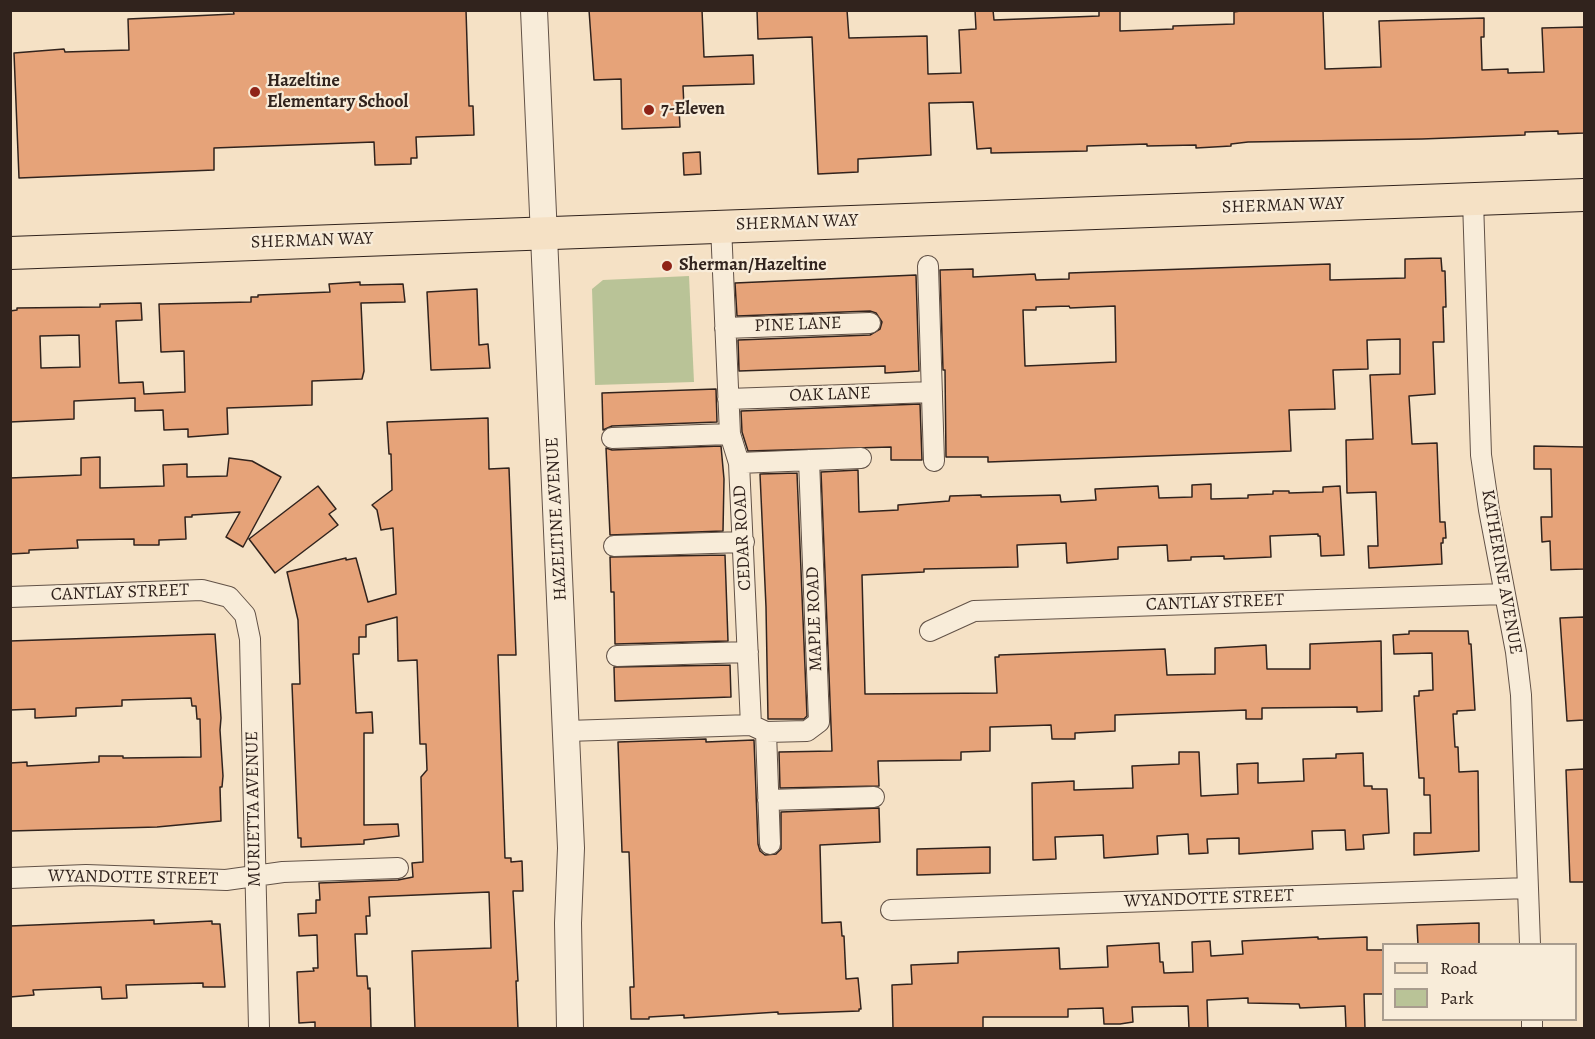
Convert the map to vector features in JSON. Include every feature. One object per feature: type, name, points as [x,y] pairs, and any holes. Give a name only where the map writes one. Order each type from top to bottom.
[{"type":"main road","name":"SHERMAN WAY","points":[[10,253],[1584,195]]},
{"type":"street","name":"HAZELTINE AVENUE","points":[[534,10],[567,731],[571,848],[568,922],[570,1029]]},
{"type":"street","name":"KATHERINE AVENUE","points":[[1473,200],[1481,455],[1516,652],[1521,694],[1530,943]]},
{"type":"street","name":"CEDAR ROAD","points":[[721,226],[730,434],[739,463],[748,652],[768,800],[770,843]]},
{"type":"street","points":[[928,266],[934,461]]},
{"type":"street","name":"PINE LANE","points":[[725,328],[870,323]]},
{"type":"street","name":"OAK LANE","points":[[728,399],[932,392]]},
{"type":"street","points":[[612,438],[730,434]]},
{"type":"street","points":[[739,463],[861,458]]},
{"type":"street","name":"MAPLE ROAD","points":[[567,731],[759,728],[807,731],[819,722],[809,460]]},
{"type":"street","points":[[614,546],[744,542]]},
{"type":"street","name":"CANTLAY STREET","points":[[10,597],[202,590],[229,597]]},
{"type":"street","name":"CANTLAY STREET","points":[[930,631],[974,611],[1505,594]]},
{"type":"street","name":"MURIETTA AVENUE","points":[[229,597],[245,615],[250,639],[259,1029]]},
{"type":"street","points":[[617,656],[748,652]]},
{"type":"street","points":[[768,800],[874,797]]},
{"type":"street","name":"WYANDOTTE STREET","points":[[10,878],[86,875],[225,880],[283,872],[398,868]]},
{"type":"street","name":"WYANDOTTE STREET","points":[[891,910],[1528,888]]},
{"type":"green space","points":[[689,276],[694,382],[595,385],[592,289],[603,280]]},
{"type":"building","name":"Hazeltine Elementary School","points":[[233,10],[466,10],[469,106],[473,106],[474,135],[416,137],[417,158],[411,158],[411,164],[375,165],[374,142],[214,148],[214,170],[19,178],[14,53],[64,49],[65,52],[129,50],[128,19],[234,14]]},
{"type":"building","points":[[589,10],[702,10],[704,57],[753,55],[754,84],[683,86],[684,107],[679,108],[680,127],[622,129],[621,79],[594,80]]},
{"type":"building","points":[[757,10],[847,10],[849,38],[927,36],[928,74],[961,73],[959,30],[976,29],[975,10],[993,10],[994,20],[1099,16],[1099,10],[1120,10],[1120,31],[1234,24],[1234,12],[1247,10],[1323,10],[1325,69],[1381,67],[1379,21],[1484,18],[1484,37],[1481,37],[1482,70],[1508,69],[1508,73],[1544,72],[1542,28],[1584,27],[1584,133],[1558,134],[1558,131],[1525,132],[1525,135],[1422,139],[1248,142],[1231,144],[1231,146],[1196,148],[1196,145],[1147,146],[1147,144],[1087,146],[1087,151],[991,153],[991,148],[977,149],[973,102],[929,103],[931,155],[858,159],[858,172],[818,174],[812,37],[758,39]]},
{"type":"building","points":[[700,152],[701,174],[684,175],[683,153]]},
{"type":"building","points":[[1441,258],[1442,271],[1445,271],[1444,342],[1433,342],[1435,394],[1409,396],[1412,444],[1437,443],[1440,522],[1445,522],[1446,538],[1443,538],[1443,543],[1441,543],[1442,564],[1369,568],[1368,546],[1378,546],[1376,492],[1347,493],[1346,440],[1373,439],[1370,375],[1400,374],[1400,339],[1367,340],[1368,369],[1333,370],[1335,409],[1289,410],[1291,451],[988,462],[988,457],[946,457],[940,270],[973,269],[973,277],[1035,274],[1036,280],[1069,279],[1069,273],[1330,264],[1330,280],[1405,278],[1405,259]],"holes":[[[1069,306],[1070,308],[1115,306],[1116,362],[1025,366],[1023,310],[1036,310],[1036,307]]]},
{"type":"building","points":[[916,275],[919,371],[885,373],[885,366],[739,371],[738,340],[870,335],[880,329],[882,322],[876,313],[870,311],[737,316],[735,283]]},
{"type":"building","points":[[360,282],[360,285],[403,284],[405,302],[361,303],[364,371],[362,379],[312,381],[312,405],[227,408],[228,434],[188,437],[188,429],[164,430],[163,410],[135,411],[135,398],[74,401],[74,419],[10,422],[10,311],[17,310],[17,308],[100,307],[100,304],[141,303],[142,320],[116,321],[119,383],[143,382],[144,394],[185,392],[184,351],[161,352],[159,304],[251,302],[251,297],[258,297],[258,295],[330,292],[329,284]],"holes":[[[79,335],[80,367],[41,368],[40,336]]]},
{"type":"building","points":[[477,289],[479,345],[488,344],[490,368],[431,370],[427,292]]},
{"type":"building","points":[[716,389],[717,422],[612,426],[603,430],[602,393]]},
{"type":"building","points":[[920,404],[922,460],[891,460],[891,447],[748,451],[742,432],[741,411]]},
{"type":"building","points":[[488,418],[489,469],[509,468],[516,655],[498,655],[505,858],[511,858],[511,862],[522,861],[523,891],[513,891],[518,1029],[415,1029],[412,951],[491,948],[489,892],[369,897],[370,916],[366,916],[367,934],[355,934],[357,976],[367,976],[368,989],[370,988],[371,1029],[315,1029],[315,1022],[299,1023],[297,972],[314,971],[313,968],[318,968],[317,935],[299,936],[298,914],[316,913],[316,900],[320,900],[319,883],[398,880],[413,877],[412,863],[423,862],[421,777],[427,770],[426,744],[420,744],[417,660],[398,661],[397,617],[366,625],[366,637],[359,637],[359,654],[353,654],[356,713],[372,712],[373,733],[364,733],[364,825],[398,824],[399,836],[364,840],[364,844],[301,847],[301,838],[298,838],[292,684],[300,684],[298,620],[287,572],[346,558],[346,560],[356,558],[368,602],[396,594],[393,528],[381,530],[377,510],[372,505],[392,490],[387,422]]},
{"type":"building","points":[[721,446],[724,479],[723,531],[610,535],[606,448],[612,450]]},
{"type":"building","points":[[1534,446],[1584,447],[1584,569],[1551,570],[1550,541],[1542,542],[1541,517],[1552,517],[1551,469],[1534,469]]},
{"type":"building","points":[[100,457],[100,488],[164,486],[163,465],[187,464],[187,477],[227,476],[229,458],[252,461],[281,477],[243,547],[226,537],[240,512],[185,517],[186,539],[159,540],[159,545],[134,545],[134,539],[77,540],[78,548],[29,550],[29,553],[10,554],[10,478],[81,475],[81,458]]},
{"type":"building","points":[[858,470],[859,512],[898,510],[898,505],[949,501],[950,496],[1060,495],[1061,502],[1096,500],[1095,489],[1158,486],[1159,498],[1192,497],[1192,485],[1211,484],[1211,499],[1248,498],[1248,495],[1273,494],[1273,491],[1323,492],[1323,487],[1340,486],[1344,555],[1321,556],[1318,534],[1270,536],[1271,557],[1224,559],[1224,556],[1191,557],[1191,560],[1168,561],[1167,545],[1118,547],[1118,559],[1067,563],[1066,543],[1017,545],[1018,567],[924,569],[924,572],[862,575],[865,694],[997,693],[995,657],[999,655],[1165,649],[1167,675],[1215,674],[1215,648],[1266,645],[1267,669],[1310,669],[1310,644],[1381,641],[1382,711],[1357,712],[1357,707],[1262,708],[1262,719],[1246,719],[1246,710],[1115,715],[1115,731],[1075,733],[1075,739],[1052,739],[1051,725],[990,727],[990,751],[961,752],[961,760],[878,761],[879,786],[780,788],[779,752],[832,751],[821,472]]},
{"type":"building","points":[[797,473],[807,716],[804,719],[768,719],[760,474]]},
{"type":"building","points":[[318,486],[336,509],[329,514],[338,525],[275,573],[249,539]]},
{"type":"building","points":[[725,555],[728,641],[615,644],[614,592],[611,592],[610,557]]},
{"type":"building","points":[[1584,617],[1584,720],[1567,721],[1560,618]]},
{"type":"building","points":[[1409,631],[1468,631],[1469,644],[1471,644],[1475,710],[1457,711],[1457,714],[1453,714],[1459,772],[1478,771],[1479,851],[1414,855],[1414,833],[1431,833],[1430,795],[1424,795],[1424,778],[1419,778],[1414,696],[1419,696],[1419,691],[1433,690],[1432,653],[1394,654],[1393,635],[1409,634]]},
{"type":"building","points":[[215,634],[223,776],[222,787],[220,787],[221,821],[157,827],[10,831],[10,763],[27,762],[27,766],[99,762],[99,756],[201,757],[200,719],[197,719],[196,706],[192,706],[191,698],[122,700],[122,706],[76,708],[76,716],[35,718],[35,709],[10,710],[10,641]]},
{"type":"building","points":[[730,665],[731,697],[615,701],[614,667]]},
{"type":"building","points":[[706,739],[706,742],[754,740],[758,844],[760,851],[765,855],[776,854],[781,849],[781,812],[879,808],[880,842],[820,845],[822,923],[841,922],[846,979],[858,978],[861,1009],[859,1011],[778,1014],[778,1012],[684,1018],[684,1015],[631,1019],[630,987],[634,987],[629,852],[622,852],[618,742]]},
{"type":"building","points":[[1179,752],[1199,752],[1201,796],[1238,794],[1237,764],[1258,763],[1258,783],[1304,781],[1303,759],[1336,758],[1336,754],[1363,753],[1364,786],[1372,786],[1372,789],[1387,789],[1389,833],[1363,835],[1364,849],[1346,850],[1345,830],[1312,831],[1313,849],[1239,854],[1239,838],[1207,839],[1208,853],[1189,854],[1188,834],[1157,836],[1158,854],[1104,858],[1103,835],[1055,837],[1056,859],[1033,860],[1032,783],[1074,781],[1074,790],[1133,788],[1132,766],[1179,764]]},
{"type":"building","points":[[1584,769],[1584,882],[1570,882],[1566,770]]},
{"type":"building","points":[[990,847],[990,873],[917,875],[917,849]]},
{"type":"building","points":[[154,920],[154,924],[212,921],[212,924],[220,924],[225,987],[203,987],[203,983],[126,985],[127,998],[102,999],[101,987],[33,990],[34,995],[10,997],[10,926]]},
{"type":"building","points":[[1479,923],[1479,943],[1418,943],[1417,925]]},
{"type":"building","points":[[1367,937],[1367,950],[1382,950],[1382,994],[1364,994],[1365,1029],[1346,1029],[1345,1006],[1300,1008],[1299,1004],[1248,1003],[1248,998],[1207,1000],[1208,1029],[1189,1029],[1188,1006],[1132,1007],[1133,1022],[1120,1024],[1104,1024],[1103,1008],[1068,1009],[1068,1017],[983,1017],[983,1029],[893,1029],[892,985],[912,984],[911,965],[958,963],[958,952],[1059,948],[1060,969],[1108,967],[1107,946],[1159,943],[1160,962],[1163,962],[1164,973],[1193,972],[1192,942],[1210,941],[1211,956],[1243,954],[1242,941]]},
{"type":"place","name":"Hazeltine Elementary School","points":[[255,92]]},
{"type":"place","name":"7-Eleven","points":[[649,110]]},
{"type":"place","name":"Sherman/Hazeltine","points":[[667,266]]}]
